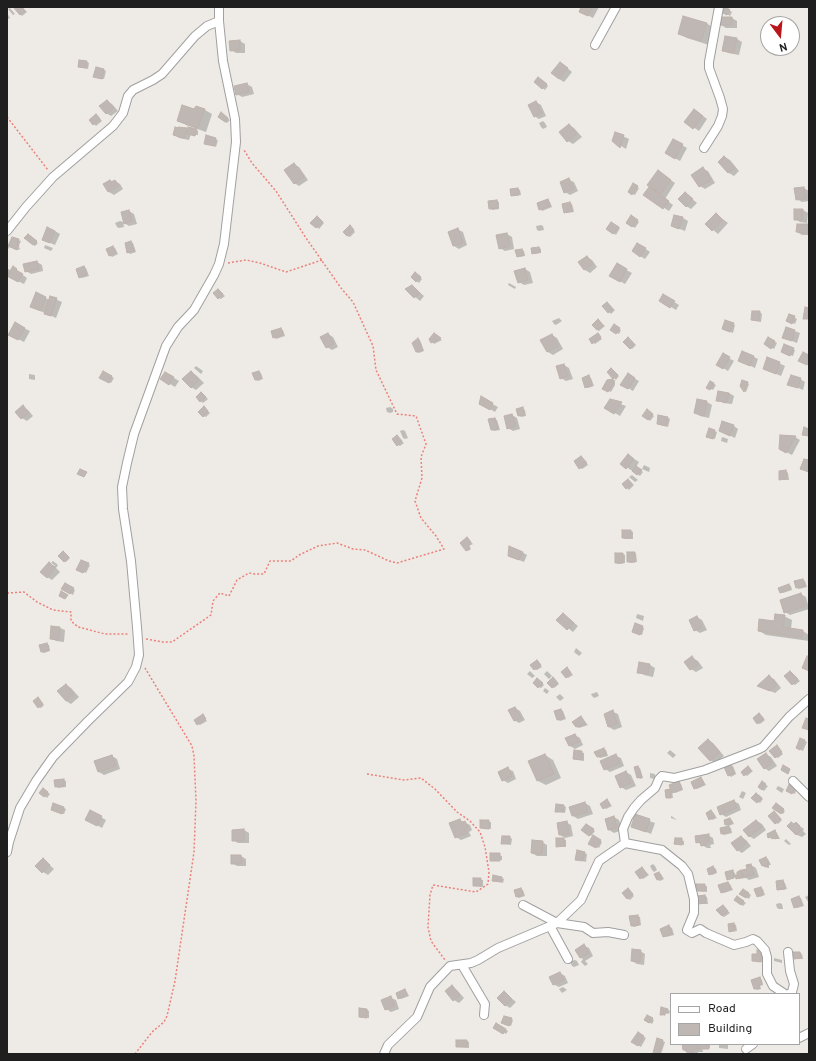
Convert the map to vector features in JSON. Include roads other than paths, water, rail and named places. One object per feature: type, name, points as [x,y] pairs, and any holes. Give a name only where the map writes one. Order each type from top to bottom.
[{"type":"street","points":[[7,852],[20,808],[36,781],[53,757],[128,682],[136,668],[139,655],[138,636],[131,561],[123,509],[122,487],[142,409],[166,346],[178,326],[194,310],[219,264],[224,244],[236,135],[235,119],[223,61],[219,7]]},
{"type":"street","points":[[595,45],[616,7]]},
{"type":"street","points":[[704,148],[718,126],[723,109],[709,68],[719,7]]},
{"type":"street","points":[[7,231],[53,177],[113,126],[123,113],[128,96],[134,90],[162,74],[195,36],[207,26],[219,21]]},
{"type":"street","points":[[625,843],[623,830],[628,818],[641,800],[656,788],[659,779],[662,776],[674,778],[705,770],[763,747],[789,717],[809,699]]},
{"type":"street","points":[[793,781],[809,797]]},
{"type":"street","points":[[384,1054],[388,1045],[417,1017],[430,987],[450,966],[462,965],[478,960],[498,948],[553,925],[581,900],[599,861],[625,843],[662,850],[682,866],[688,874],[694,899],[694,913],[686,930],[692,933],[700,928],[706,933],[734,945],[753,939],[757,941],[765,950],[767,957],[767,974],[773,986],[784,993]]},
{"type":"street","points":[[523,906],[553,925],[584,927],[593,932],[608,932],[624,935]]},
{"type":"street","points":[[553,925],[568,959]]},
{"type":"street","points":[[788,952],[790,970],[794,984],[790,993]]},
{"type":"street","points":[[462,965],[485,1004],[484,1014]]},
{"type":"street","points":[[800,1038],[809,1033]]},
{"type":"street","points":[[746,1050],[752,1045]]}]
